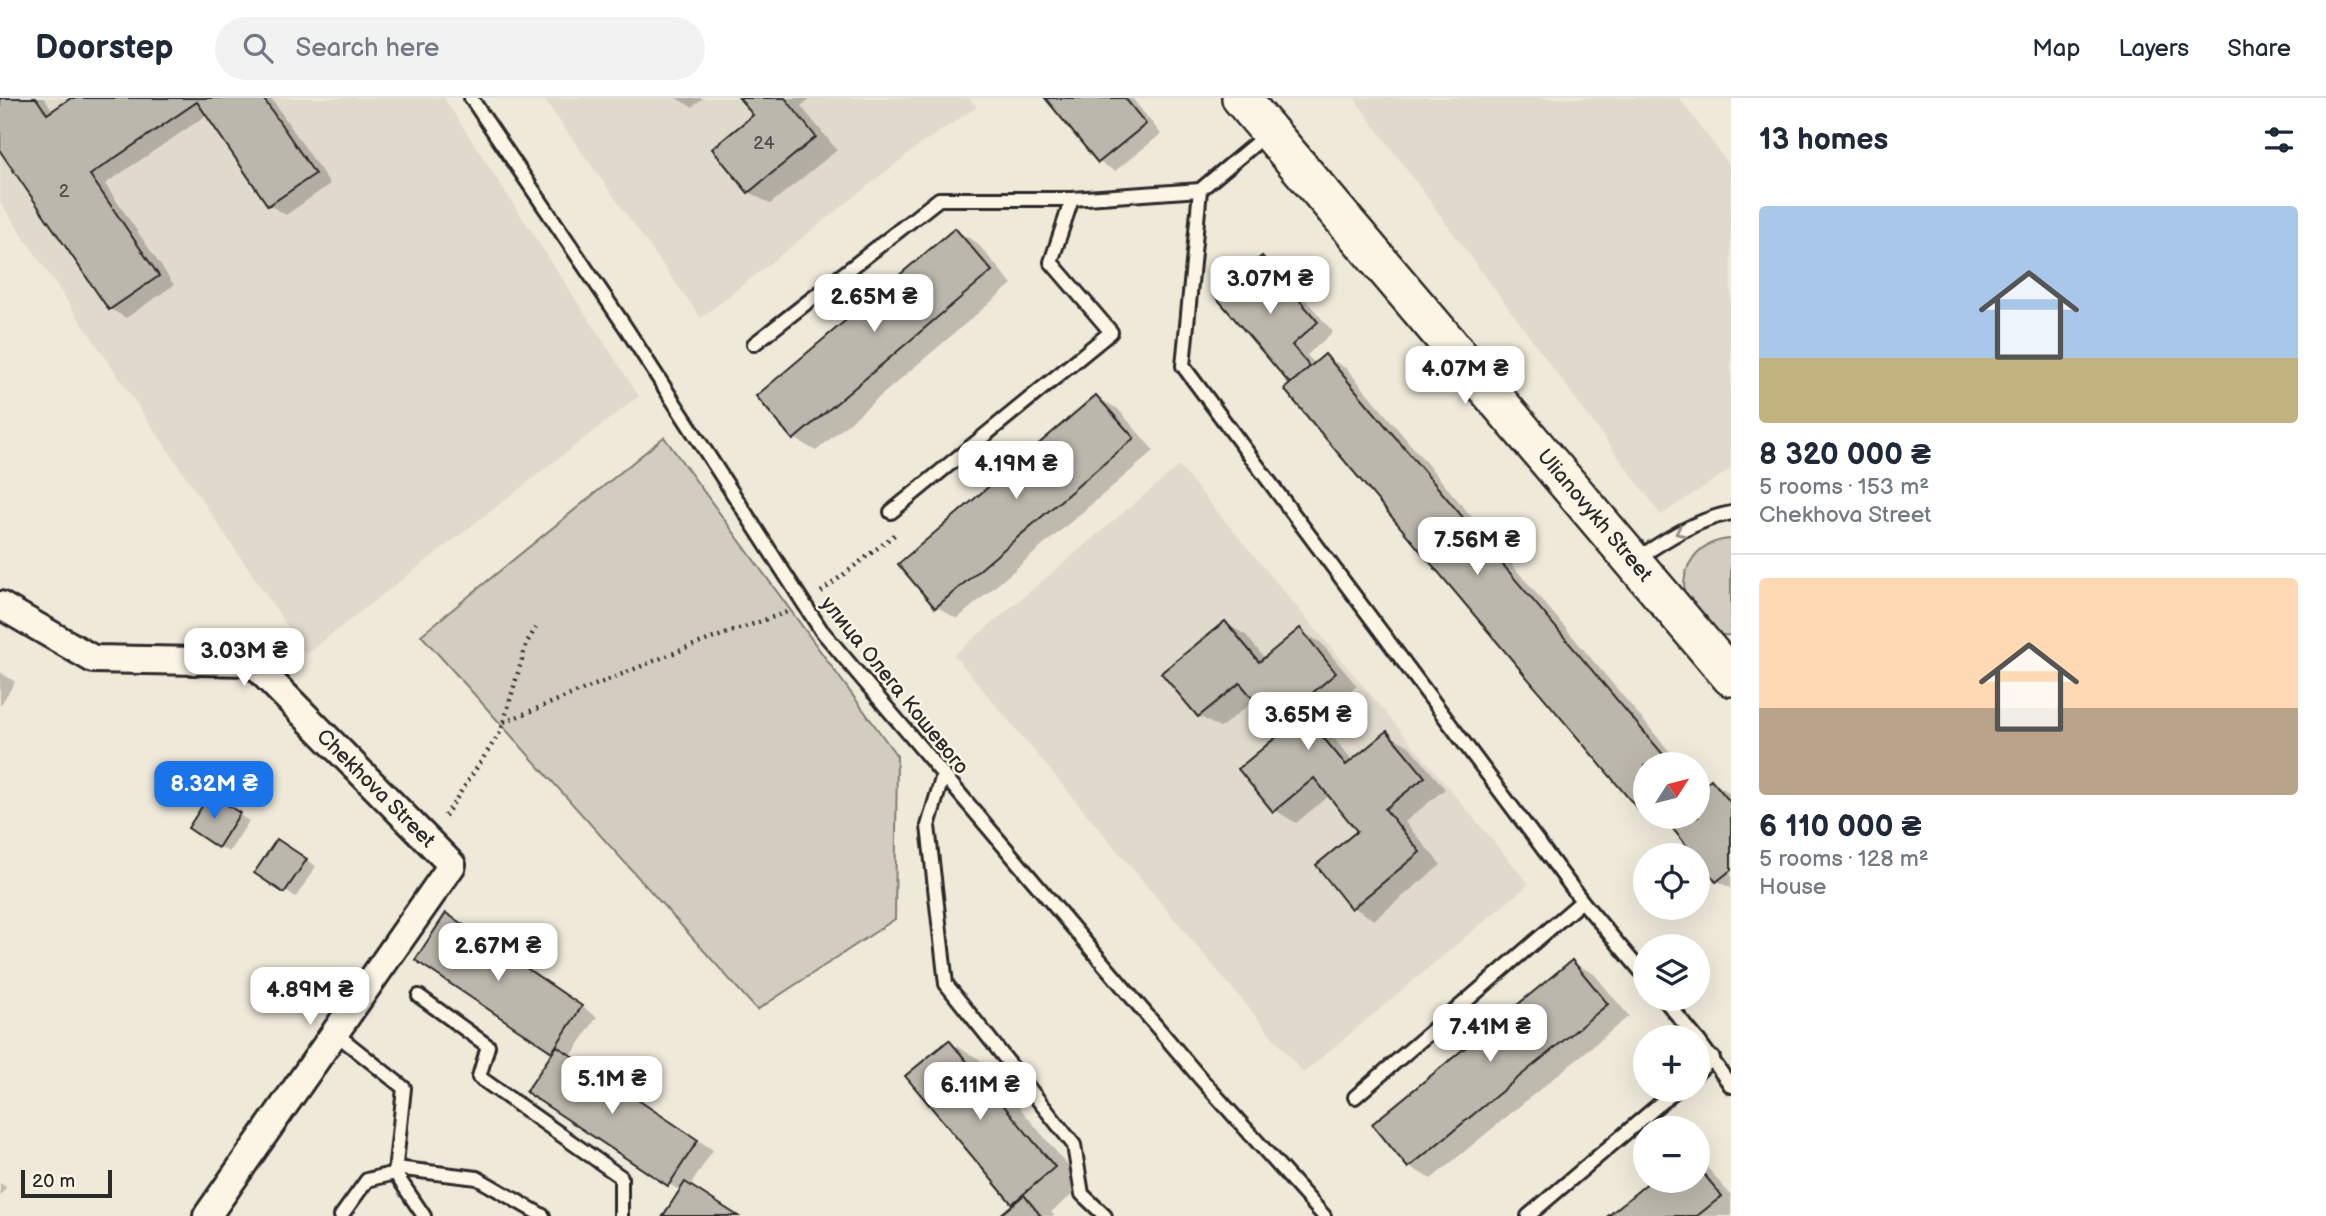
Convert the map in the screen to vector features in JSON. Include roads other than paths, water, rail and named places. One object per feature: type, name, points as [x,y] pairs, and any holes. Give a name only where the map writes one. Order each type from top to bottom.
[{"type":"street","name":"Ulianovykh Street","points":[[1241,98],[1731,677]]},
{"type":"street","name":"Chekhova Street","points":[[0,605],[93,659],[252,662],[452,865],[335,1033]]},
{"type":"street","points":[[208,1216],[335,1033]]},
{"type":"lane","name":"улица Олега Кошевого","points":[[471,98],[626,328],[821,630],[1200,1079],[1324,1216]]},
{"type":"lane","points":[[754,344],[939,199],[1072,199],[1200,190],[1270,132]]},
{"type":"lane","points":[[1200,190],[1183,366],[1582,901],[1633,962]]},
{"type":"lane","points":[[891,512],[1111,332],[1051,262],[1072,199]]},
{"type":"lane","points":[[1634,561],[1671,536],[1711,517],[1731,513]]},
{"type":"lane","points":[[943,775],[928,826],[946,984],[1074,1145],[1082,1194],[1105,1216]]},
{"type":"lane","points":[[1355,1097],[1582,901]]},
{"type":"lane","points":[[419,996],[488,1046],[479,1077],[621,1177],[621,1216]]},
{"type":"lane","points":[[1674,1011],[1685,1025]]},
{"type":"lane","points":[[335,1033],[404,1088],[395,1171],[424,1216]]},
{"type":"lane","points":[[1710,1054],[1731,1086]]},
{"type":"lane","points":[[1710,1061],[1713,1058]]},
{"type":"lane","points":[[1528,1216],[1662,1102]]},
{"type":"lane","points":[[341,1216],[367,1180],[395,1171],[477,1178],[543,1216]]}]
